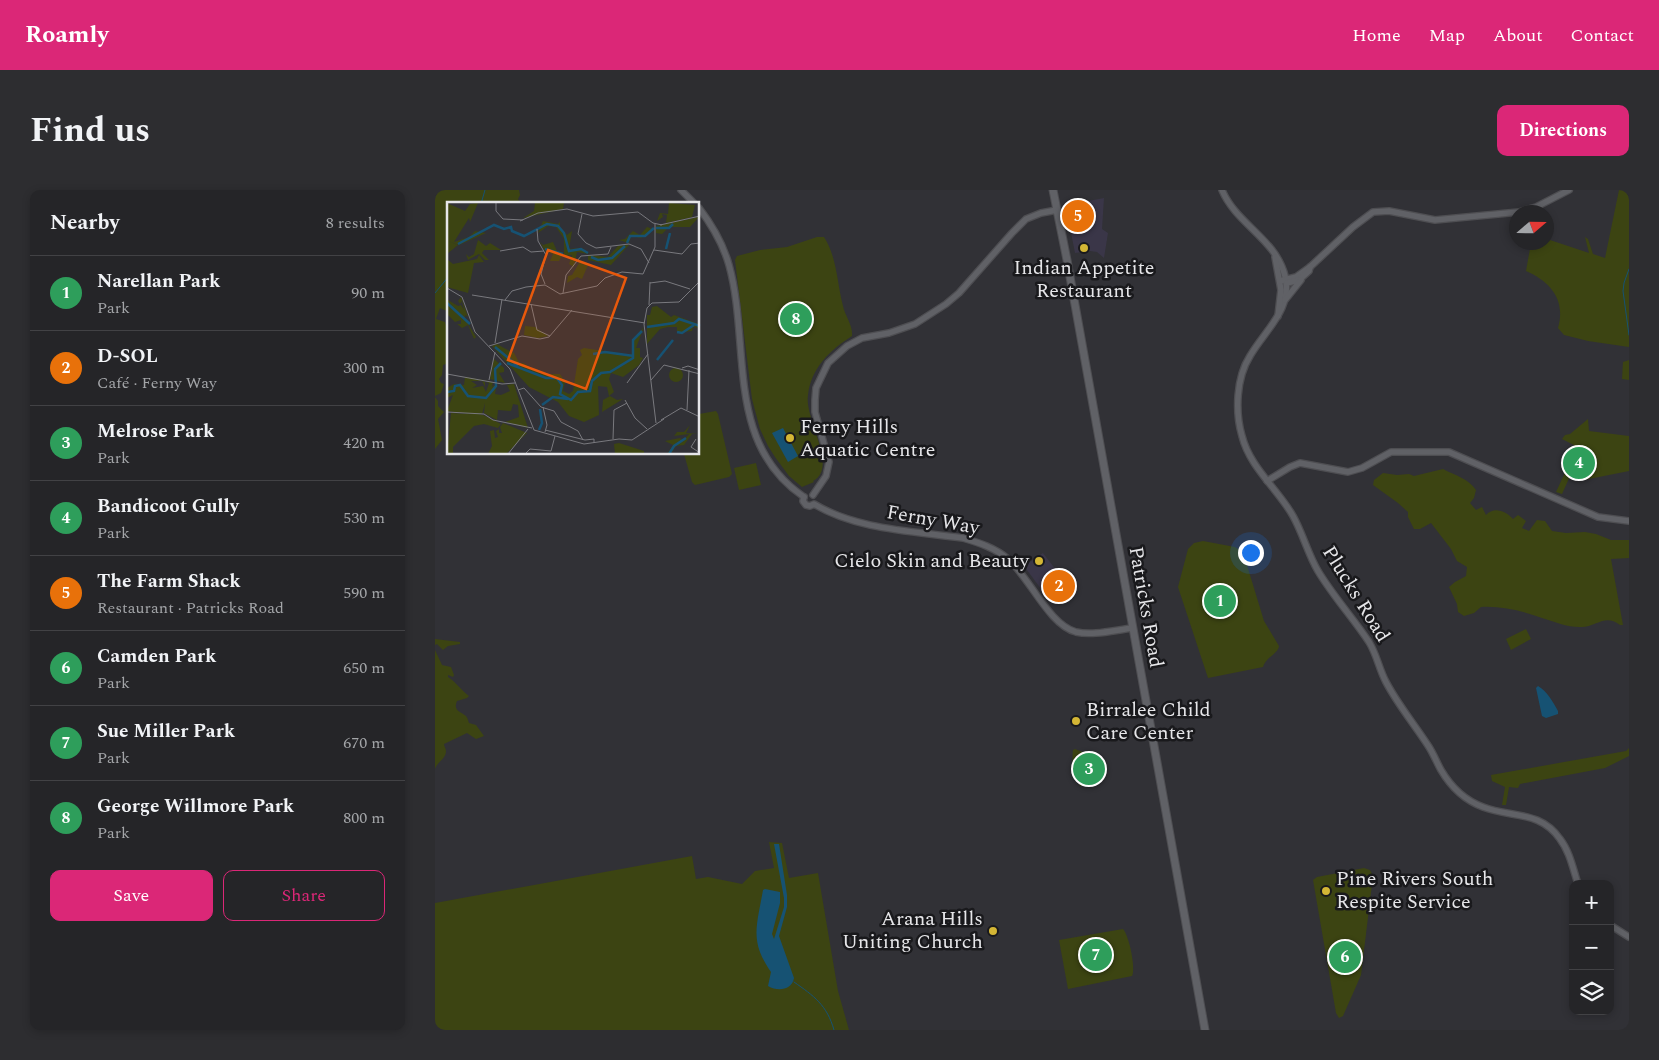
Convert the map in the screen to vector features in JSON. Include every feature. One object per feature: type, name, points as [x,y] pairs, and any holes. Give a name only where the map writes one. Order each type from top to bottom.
[{"type":"main road","name":"Patricks Road","points":[[1053,190],[1205,1030]]},
{"type":"street","points":[[681,190],[693,202]]},
{"type":"street","points":[[1221,190],[1233,210],[1265,241],[1283,269],[1302,275]]},
{"type":"street","points":[[1285,300],[1302,275],[1310,267],[1353,227],[1373,212],[1389,211],[1435,220],[1519,212],[1536,207],[1569,190]]},
{"type":"street","name":"Ferny Way","points":[[700,209],[721,242],[729,267],[745,394],[754,432],[767,458],[788,484],[804,497],[803,501],[806,505],[814,504],[826,511],[860,523],[963,538],[979,543],[995,550],[1009,560],[1021,572],[1060,623],[1073,631],[1085,633],[1133,628]]},
{"type":"street","points":[[813,495],[826,476],[828,469],[828,456],[815,412],[816,388],[827,363],[847,346],[862,338],[889,333],[915,324],[946,304],[959,293],[1011,233],[1026,219],[1041,213],[1057,210]]},
{"type":"street","points":[[1275,257],[1283,282]]},
{"type":"street","points":[[1283,269],[1283,282]]},
{"type":"street","points":[[1283,282],[1302,275]]},
{"type":"street","name":"Plucks Road","points":[[1283,282],[1285,300],[1281,312],[1249,357],[1241,379],[1239,422],[1248,454],[1292,514],[1319,572],[1373,650],[1385,681],[1452,786],[1470,801],[1482,807],[1531,817],[1551,829],[1564,845],[1577,880]]},
{"type":"street","name":"Plucks Road","points":[[1278,316],[1283,282]]},
{"type":"street","points":[[1267,480],[1300,463],[1348,472],[1362,468],[1391,452],[1449,452],[1598,517],[1629,520]]},
{"type":"street","points":[[804,497],[808,494],[813,495]]},
{"type":"street","points":[[813,495],[815,499],[814,504]]},
{"type":"street","points":[[1614,928],[1629,937]]},
{"type":"shaded area","points":[[1104,198],[1102,229],[1108,233],[1104,258],[1097,252],[1075,253],[1067,205]]},
{"type":"shaded area","points":[[1043,553],[1069,587],[1050,601],[1024,566]]},
{"type":"green space","points":[[435,190],[519,190],[520,195],[518,199],[520,202],[447,202],[447,311],[440,308],[436,319],[445,322],[447,329],[447,359],[439,379],[444,384],[441,393],[435,396]]},
{"type":"green space","points":[[1619,190],[1629,190],[1629,347],[1588,341],[1564,335],[1558,328],[1560,309],[1554,293],[1543,281],[1526,271],[1530,250],[1554,250],[1554,241],[1589,253],[1585,237],[1588,239],[1593,254],[1605,258]]},
{"type":"green space","points":[[817,237],[824,237],[832,253],[843,306],[852,336],[836,347],[817,368],[810,385],[808,405],[822,454],[823,465],[820,474],[814,482],[802,487],[789,476],[775,457],[760,429],[752,399],[735,260],[737,256],[760,250],[787,247]]},
{"type":"green space","points":[[1629,360],[1629,380],[1622,379],[1623,362]]},
{"type":"green space","points":[[435,397],[438,401],[438,406],[444,412],[438,419],[442,440],[435,449]]},
{"type":"green space","points":[[716,411],[718,414],[732,474],[729,477],[695,485],[692,482],[684,455],[700,455],[700,414]]},
{"type":"green space","points":[[1588,419],[1589,431],[1629,436],[1629,471],[1584,480],[1571,474],[1562,494],[1556,492],[1575,451],[1574,445],[1562,439]]},
{"type":"green space","points":[[756,463],[761,485],[739,490],[734,468]]},
{"type":"green space","points":[[1443,469],[1473,486],[1476,490],[1474,498],[1470,503],[1476,510],[1482,507],[1486,515],[1496,510],[1507,514],[1513,519],[1518,515],[1526,521],[1522,528],[1529,531],[1537,520],[1545,521],[1552,531],[1566,533],[1585,532],[1611,540],[1629,540],[1629,558],[1611,559],[1623,625],[1609,620],[1586,627],[1570,626],[1520,611],[1497,607],[1481,607],[1474,613],[1464,616],[1458,612],[1457,604],[1449,587],[1466,576],[1467,567],[1457,561],[1451,549],[1431,523],[1420,529],[1414,529],[1408,517],[1408,512],[1373,485],[1374,480],[1383,473],[1409,474],[1414,476]]},
{"type":"green space","points":[[1203,541],[1235,547],[1243,552],[1264,621],[1279,646],[1263,667],[1208,678],[1178,587],[1188,549],[1194,543]]},
{"type":"green space","points":[[1526,629],[1531,639],[1511,650],[1506,639]]},
{"type":"green space","points":[[435,639],[460,642],[460,644],[448,646],[443,650],[437,644],[435,645]]},
{"type":"green space","points":[[435,650],[442,665],[451,667],[454,675],[453,677],[448,675],[448,677],[469,696],[457,701],[457,709],[466,716],[469,723],[476,725],[484,736],[476,739],[467,733],[444,744],[446,754],[435,769]]},
{"type":"green space","points":[[1629,748],[1629,756],[1605,768],[1520,784],[1518,788],[1509,787],[1506,805],[1502,805],[1505,787],[1492,781],[1491,775],[1626,751]]},
{"type":"green space","points":[[1075,749],[1093,756],[1105,764],[1100,783],[1080,786],[1073,766],[1073,750]]},
{"type":"green space","points":[[769,842],[782,843],[789,878],[818,873],[838,991],[849,1030],[435,1030],[435,903],[692,856],[696,879],[708,877],[742,884],[755,871],[774,868]]},
{"type":"green space","points":[[1364,868],[1370,870],[1373,876],[1361,975],[1343,1016],[1339,1018],[1336,1013],[1313,880],[1317,877]]},
{"type":"green space","points":[[1123,929],[1131,952],[1132,976],[1068,989],[1059,940]]},
{"type":"water","points":[[783,428],[798,456],[788,462],[772,433]]},
{"type":"water","points":[[1538,686],[1549,697],[1558,714],[1546,718],[1542,716],[1536,688]]},
{"type":"water","points":[[774,844],[779,844],[787,895],[787,907],[779,936],[794,978],[791,985],[784,989],[768,986],[771,972],[764,961],[757,942],[757,923],[763,890],[780,892],[780,903],[772,934],[774,939],[784,907]]},
{"type":"waterway","points":[[482,202],[485,190]]},
{"type":"waterway","points":[[1629,269],[1623,291],[1629,335]]},
{"type":"waterway","points":[[435,293],[447,278]]},
{"type":"waterway","points":[[794,982],[819,1002],[828,1014],[834,1030]]},
{"type":"place","name":"The Farm Shack","points":[[1078,216]]},
{"type":"place","name":"Indian Appetite Restaurant","points":[[1084,248]]},
{"type":"place","name":"George Willmore Park","points":[[796,319]]},
{"type":"place","name":"Ferny Hills Aquatic Centre","points":[[790,438]]},
{"type":"place","name":"Bandicoot Gully","points":[[1579,463]]},
{"type":"place","name":"Cielo Skin and Beauty","points":[[1039,561]]},
{"type":"place","name":"D-SOL","points":[[1059,586]]},
{"type":"place","name":"Narellan Park","points":[[1220,601]]},
{"type":"place","name":"Birralee Child Care Center","points":[[1076,721]]},
{"type":"place","name":"Melrose Park","points":[[1089,769]]},
{"type":"place","name":"Pine Rivers South Respite Service","points":[[1326,891]]},
{"type":"place","name":"Arana Hills Uniting Church","points":[[993,931]]},
{"type":"place","name":"Sue Miller Park","points":[[1096,955]]},
{"type":"place","name":"Camden Park","points":[[1345,957]]}]
